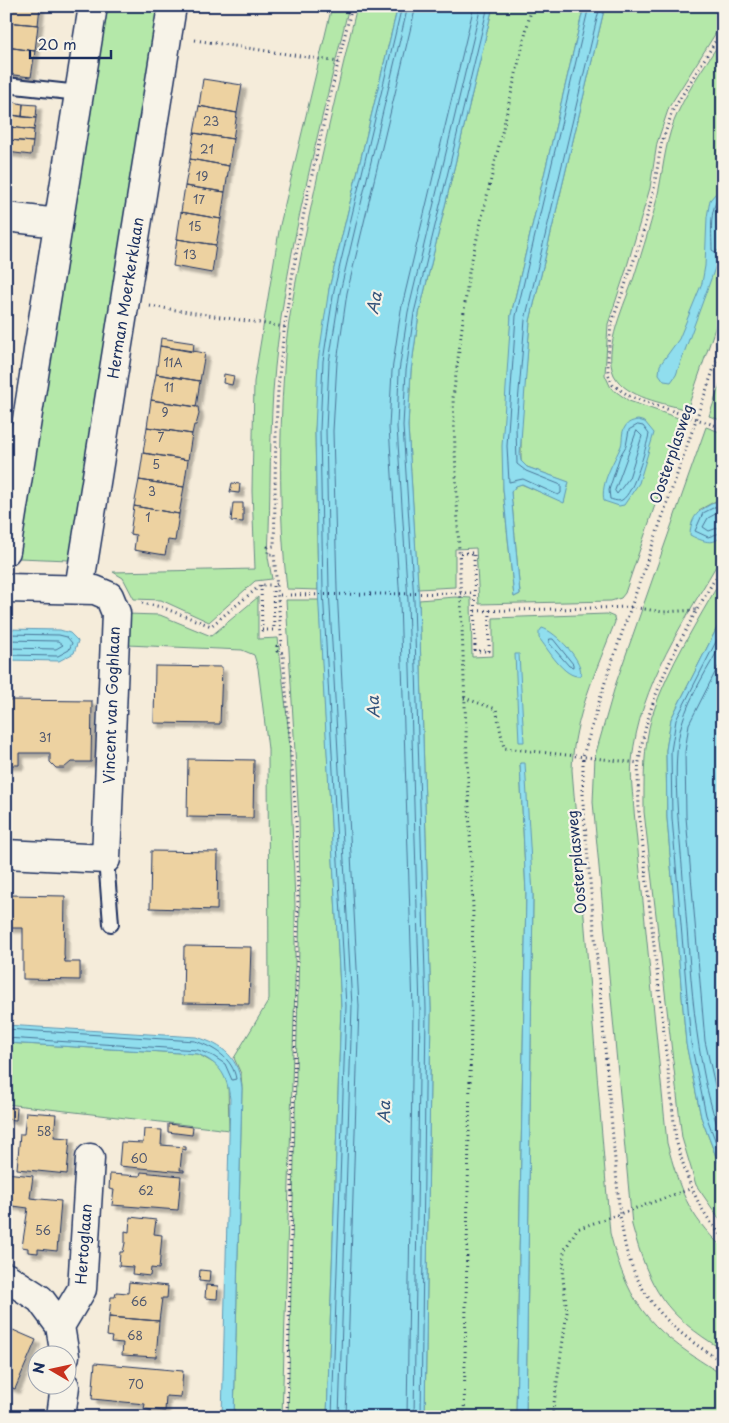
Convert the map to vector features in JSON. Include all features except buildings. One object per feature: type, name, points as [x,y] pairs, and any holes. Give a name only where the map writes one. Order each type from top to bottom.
[{"type":"street","points":[[6,551],[92,6]]},
{"type":"street","name":"Herman Moerkerklaan","points":[[80,589],[172,6]]},
{"type":"street","points":[[6,217],[58,223]]},
{"type":"street","points":[[6,588],[95,590],[110,596]]},
{"type":"street","name":"Vincent van Goghlaan","points":[[106,859],[116,613],[110,596]]},
{"type":"street","points":[[6,854],[106,859]]},
{"type":"street","name":"Hertoglaan","points":[[60,1326],[82,1289],[90,1158]]},
{"type":"street","points":[[6,1277],[40,1298],[60,1326],[63,1346]]},
{"type":"street","points":[[61,1417],[64,1396]]},
{"type":"lane","points":[[6,85],[79,92]]},
{"type":"lane","name":"Vincent van Goghlaan","points":[[106,859],[111,924]]},
{"type":"path","points":[[287,1417],[298,905],[296,819],[290,736],[283,653],[277,651],[277,646],[282,645],[280,596],[274,554],[268,554],[268,547],[274,546],[280,368],[285,327],[310,190],[352,6]]},
{"type":"path","points":[[464,1417],[472,908],[452,398],[469,272],[532,6]]},
{"type":"path","points":[[723,29],[673,110],[661,145],[654,189],[641,240],[611,325],[608,357],[608,374],[613,385],[631,397],[723,428]]},
{"type":"path","points":[[167,35],[338,62]]},
{"type":"path","points":[[125,302],[285,327]]},
{"type":"path","name":"Oosterplasweg","points":[[723,342],[606,679],[583,756],[586,852],[620,1216],[629,1260],[643,1290],[658,1312],[693,1344],[723,1362]]},
{"type":"path","points":[[460,592],[460,553],[474,553],[475,652],[489,651],[490,610]]},
{"type":"path","points":[[723,565],[668,664],[648,715],[639,763],[639,812],[676,1140],[690,1189],[711,1224],[723,1237]]},
{"type":"path","points":[[110,596],[161,606],[211,626],[261,585],[278,584]]},
{"type":"path","points":[[261,585],[262,630],[274,630],[273,585]]},
{"type":"path","points":[[280,596],[475,593]]},
{"type":"path","points":[[475,611],[632,607],[663,612],[697,610]]},
{"type":"path","points":[[464,698],[496,710],[504,748],[639,763]]},
{"type":"path","points":[[552,1417],[567,1312],[563,1279],[564,1250],[577,1229],[620,1216],[690,1189]]},
{"type":"green space","points":[[102,6],[160,6],[74,548],[69,560],[19,558],[16,554]]},
{"type":"green space","points":[[332,6],[349,6],[296,231],[280,321],[275,367],[268,557],[272,579],[255,581],[209,622],[161,600],[134,599],[123,578],[113,572],[255,569],[252,491],[254,382],[280,225]]},
{"type":"green space","points":[[357,6],[398,6],[329,289],[315,430],[318,590],[287,589],[282,534],[281,480],[282,397],[285,354],[294,292],[309,216]]},
{"type":"green space","points":[[493,6],[584,6],[511,315],[503,489],[514,597],[520,594],[511,492],[516,486],[521,484],[564,502],[568,482],[527,467],[521,461],[521,428],[530,321],[605,6],[723,6],[719,28],[669,107],[657,143],[650,188],[608,324],[605,375],[611,388],[629,401],[684,420],[625,593],[621,598],[611,601],[479,604],[476,548],[455,549],[455,587],[418,589],[408,426],[411,371],[419,314]]},
{"type":"green space","points":[[723,38],[723,305],[687,410],[657,402],[627,389],[614,375],[611,365],[611,353],[616,326],[651,222],[668,140],[674,121],[693,83]]},
{"type":"green space","points":[[723,376],[723,421],[709,416]]},
{"type":"green space","points":[[706,427],[723,433],[723,497],[699,510],[718,540],[723,535],[723,554],[666,653],[654,679],[636,733],[631,773],[667,1143],[686,1200],[701,1224],[723,1248],[723,1350],[686,1324],[662,1298],[653,1284],[646,1267],[632,1225],[593,802],[595,756],[616,683]]},
{"type":"green space","points":[[723,576],[723,616],[671,719],[666,750],[667,818],[686,1043],[701,1117],[723,1175],[723,1224],[696,1185],[682,1138],[644,812],[644,776],[649,728],[666,679]]},
{"type":"green space","points":[[258,597],[258,639],[278,638],[289,735],[295,905],[295,984],[282,1417],[234,1417],[242,1088],[241,1074],[234,1058],[269,1000],[268,749],[258,668],[254,655],[242,650],[127,645],[126,614],[160,615],[211,636]]},
{"type":"green space","points":[[455,597],[471,598],[472,657],[493,656],[493,618],[607,614],[614,617],[615,622],[581,713],[573,751],[572,770],[610,1233],[626,1282],[648,1318],[680,1346],[723,1375],[723,1417],[526,1417],[533,895],[520,763],[526,894],[516,1417],[425,1417],[431,1009],[419,600]]},
{"type":"green space","points":[[286,600],[319,600],[341,1006],[327,1417],[288,1417],[300,905],[299,819]]},
{"type":"green space","points":[[6,1043],[198,1054],[222,1068],[228,1083],[229,1130],[6,1104]]},
{"type":"water","name":"Aa","points":[[398,6],[493,6],[419,314],[411,371],[408,426],[419,600],[431,1009],[425,1417],[327,1417],[341,1006],[318,590],[315,430],[318,361],[329,289]]},
{"type":"water","points":[[584,6],[605,6],[530,321],[520,454],[521,461],[527,467],[569,482],[564,503],[522,484],[516,486],[511,492],[520,594],[514,597],[503,489],[502,446],[511,315]]},
{"type":"water","points":[[723,185],[723,246],[676,375],[671,382],[664,381],[659,374],[660,365],[679,339],[702,283],[710,200]]},
{"type":"water","points":[[638,420],[645,422],[654,433],[639,483],[624,505],[619,506],[604,501],[604,487],[608,473],[621,446],[626,425]]},
{"type":"water","points":[[723,497],[723,526],[718,539],[712,542],[703,541],[690,535],[691,526],[696,515],[705,507]]},
{"type":"water","points":[[723,616],[723,1175],[701,1117],[686,1044],[667,818],[666,750],[671,719]]},
{"type":"water","points":[[542,628],[548,630],[568,648],[581,670],[580,676],[574,675],[562,668],[539,638],[539,632]]},
{"type":"water","points":[[6,629],[60,630],[70,633],[78,641],[74,653],[59,661],[6,660]]},
{"type":"water","points":[[515,654],[519,654],[524,742],[519,742]]},
{"type":"water","points":[[520,763],[525,763],[533,895],[526,1417],[516,1417],[526,894]]},
{"type":"water","points":[[6,1025],[196,1037],[215,1044],[234,1061],[242,1088],[234,1417],[222,1417],[230,1099],[227,1083],[221,1071],[212,1062],[198,1054],[6,1043]]}]
